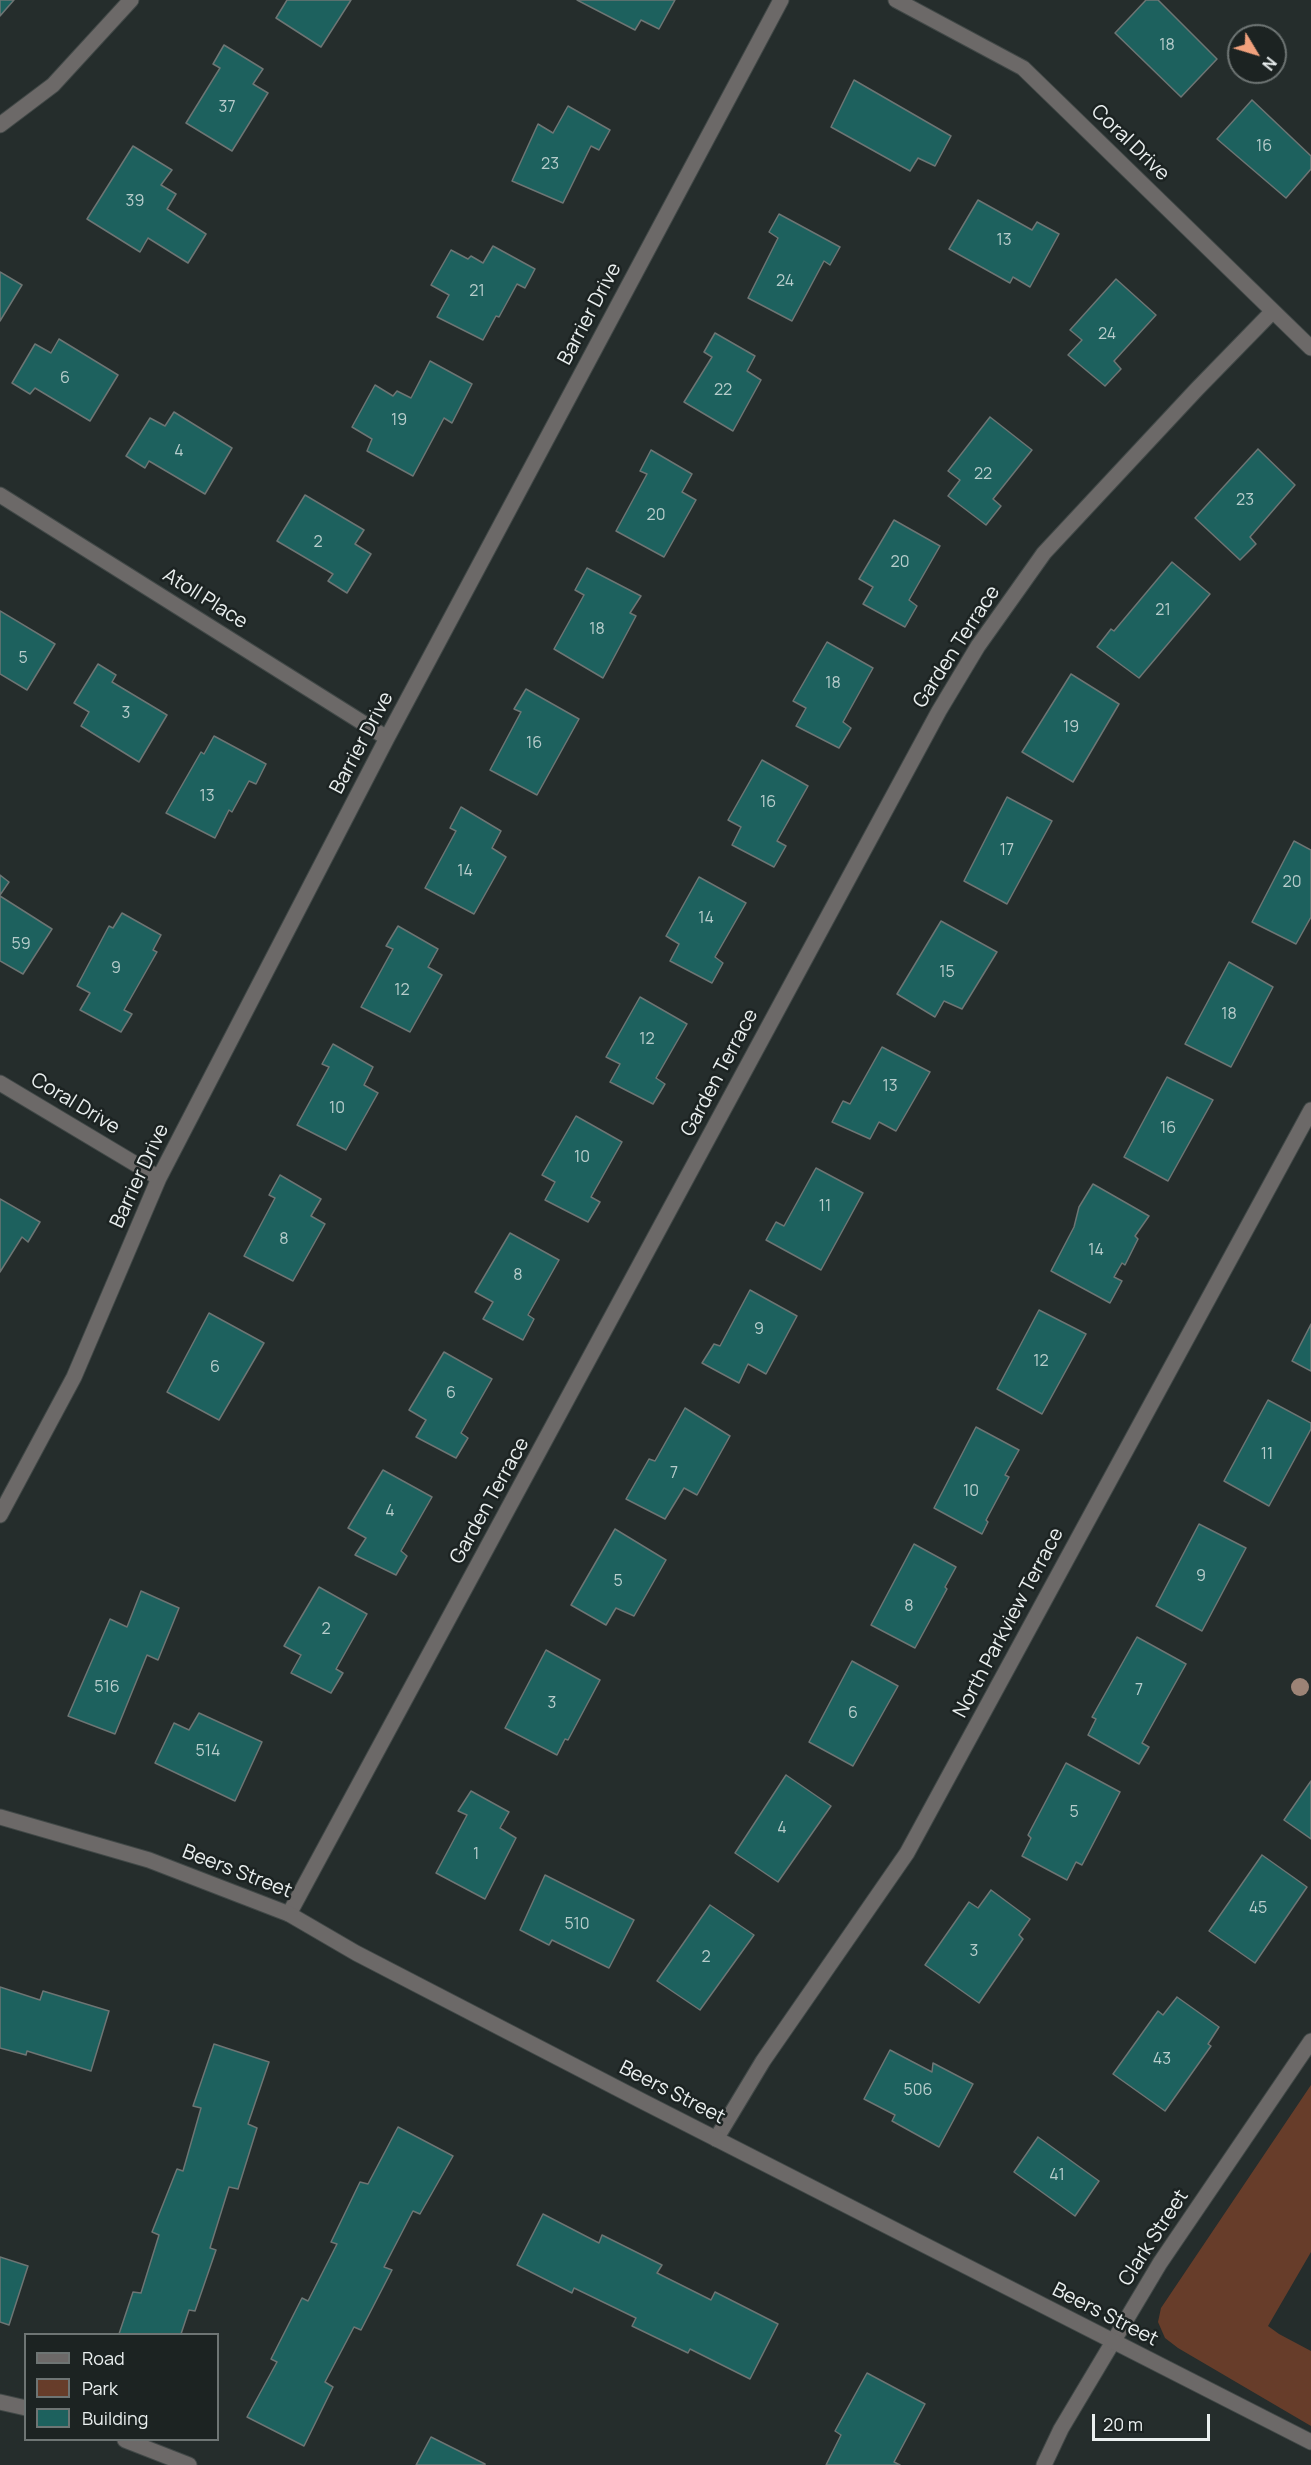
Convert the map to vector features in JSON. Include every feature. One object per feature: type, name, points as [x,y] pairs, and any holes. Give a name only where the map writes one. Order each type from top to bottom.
[{"type":"street","points":[[0,125],[53,85],[130,0]]},
{"type":"street","name":"Barrier Drive","points":[[0,1515],[74,1377],[159,1178],[387,738],[781,0]]},
{"type":"street","name":"Coral Drive","points":[[896,0],[1023,68],[1311,348]]},
{"type":"street","name":"Garden Terrace","points":[[289,1914],[939,711],[978,646],[1044,553],[1197,388],[1273,311]]},
{"type":"street","name":"Atoll Place","points":[[0,495],[387,738]]},
{"type":"street","name":"Coral Drive","points":[[0,1083],[159,1178]]},
{"type":"street","name":"North Parkview Terrace","points":[[716,2139],[764,2061],[907,1853],[1311,1110]]},
{"type":"street","name":"Beers Street","points":[[0,1817],[149,1860],[289,1914],[367,1959],[1113,2343],[1311,2442]]},
{"type":"street","name":"Clark Street","points":[[1044,2465],[1061,2429],[1161,2263],[1311,2041]]},
{"type":"street","points":[[0,2402],[24,2408]]},
{"type":"street","points":[[130,2441],[189,2465]]},
{"type":"green space","points":[[1311,2085],[1311,2252],[1268,2326],[1311,2351],[1311,2426],[1178,2348],[1165,2338],[1158,2322],[1161,2308]]},
{"type":"building","points":[[0,0],[14,0],[0,16]]},
{"type":"building","points":[[287,0],[351,0],[321,47],[276,18]]},
{"type":"building","points":[[577,0],[675,0],[659,29],[641,20],[635,30]]},
{"type":"building","points":[[1146,0],[1158,0],[1217,59],[1181,97],[1115,33]]},
{"type":"building","points":[[224,45],[263,69],[253,84],[268,93],[232,151],[186,123],[220,68],[213,64]]},
{"type":"building","points":[[854,80],[951,136],[935,166],[918,158],[910,171],[831,127]]},
{"type":"building","points":[[1252,100],[1311,156],[1311,169],[1286,198],[1217,139]]},
{"type":"building","points":[[568,106],[610,130],[599,150],[591,146],[563,203],[512,181],[538,124],[553,133]]},
{"type":"building","points":[[133,146],[172,170],[161,185],[176,194],[167,209],[206,234],[188,263],[148,238],[140,252],[87,219]]},
{"type":"building","points":[[978,200],[1032,230],[1037,222],[1059,234],[1030,287],[1013,277],[1010,283],[949,249]]},
{"type":"building","points":[[779,214],[840,247],[830,265],[824,261],[792,321],[748,298],[778,238],[769,232]]},
{"type":"building","points":[[493,246],[535,269],[525,288],[517,284],[483,340],[437,317],[449,295],[431,285],[451,250],[468,259],[471,256],[483,263]]},
{"type":"building","points":[[0,272],[22,285],[0,321]]},
{"type":"building","points":[[1116,279],[1156,315],[1114,361],[1121,369],[1105,386],[1068,355],[1082,340],[1070,330]]},
{"type":"building","points":[[715,333],[755,356],[747,371],[761,380],[733,431],[684,402],[712,357],[704,352]]},
{"type":"building","points":[[59,339],[118,375],[90,421],[35,388],[30,394],[12,383],[35,344],[51,353]]},
{"type":"building","points":[[430,361],[472,384],[452,423],[444,418],[413,476],[367,451],[372,439],[352,427],[375,385],[393,396],[397,391],[411,398]]},
{"type":"building","points":[[174,412],[232,448],[205,494],[149,461],[145,468],[126,456],[150,418],[165,426]]},
{"type":"building","points":[[990,417],[1032,450],[993,499],[1001,506],[986,525],[948,496],[960,480],[948,471]]},
{"type":"building","points":[[1258,449],[1295,485],[1250,537],[1256,544],[1240,560],[1195,518]]},
{"type":"building","points":[[651,450],[692,474],[682,492],[696,500],[664,557],[616,531],[647,474],[640,471]]},
{"type":"building","points":[[305,495],[364,530],[355,544],[371,554],[347,593],[328,581],[333,574],[277,541]]},
{"type":"building","points":[[894,520],[940,546],[909,600],[917,606],[905,627],[863,604],[873,587],[859,579]]},
{"type":"building","points":[[1172,562],[1210,594],[1139,678],[1097,647],[1111,629],[1114,631]]},
{"type":"building","points":[[587,568],[641,596],[630,613],[636,616],[603,678],[554,649],[584,595],[575,590]]},
{"type":"building","points":[[0,611],[55,644],[27,690],[0,674]]},
{"type":"building","points":[[827,642],[873,668],[843,722],[851,728],[839,748],[796,726],[806,708],[793,701]]},
{"type":"building","points":[[98,664],[116,675],[112,682],[167,715],[139,762],[81,726],[89,712],[74,703]]},
{"type":"building","points":[[1071,674],[1119,704],[1073,782],[1022,752]]},
{"type":"building","points":[[526,689],[579,719],[537,795],[490,770],[521,712],[514,709]]},
{"type":"building","points":[[214,736],[266,764],[256,784],[249,781],[232,812],[229,810],[215,838],[166,813],[201,752],[204,754]]},
{"type":"building","points":[[762,760],[808,786],[777,841],[786,846],[774,867],[732,845],[741,827],[728,820]]},
{"type":"building","points":[[1007,797],[1052,821],[1007,904],[964,881]]},
{"type":"building","points":[[461,807],[501,831],[492,848],[506,857],[474,914],[425,888],[456,831],[450,828]]},
{"type":"building","points":[[1294,841],[1311,850],[1311,917],[1296,944],[1252,922]]},
{"type":"building","points":[[0,875],[9,882],[0,895]]},
{"type":"building","points":[[699,877],[746,903],[715,957],[723,963],[712,983],[670,961],[679,944],[666,936]]},
{"type":"building","points":[[0,896],[52,929],[23,974],[0,961]]},
{"type":"building","points":[[122,913],[161,935],[153,950],[157,952],[124,1010],[132,1014],[121,1032],[80,1010],[90,993],[77,986],[109,926],[113,928]]},
{"type":"building","points":[[941,921],[997,952],[962,1009],[944,1001],[935,1017],[897,994]]},
{"type":"building","points":[[398,926],[438,949],[428,967],[442,975],[410,1032],[361,1007],[393,949],[386,946]]},
{"type":"building","points":[[1229,962],[1273,987],[1231,1067],[1185,1044]]},
{"type":"building","points":[[640,997],[687,1024],[656,1078],[665,1084],[653,1104],[610,1082],[620,1064],[606,1057]]},
{"type":"building","points":[[333,1044],[373,1067],[364,1085],[378,1093],[346,1150],[297,1125],[329,1067],[322,1064]]},
{"type":"building","points":[[882,1047],[930,1072],[896,1131],[879,1122],[870,1139],[832,1122],[843,1101],[850,1104]]},
{"type":"building","points":[[1167,1077],[1213,1100],[1168,1181],[1124,1157]]},
{"type":"building","points":[[576,1116],[622,1142],[591,1197],[600,1202],[588,1222],[545,1200],[555,1182],[542,1175]]},
{"type":"building","points":[[816,1168],[863,1193],[821,1270],[766,1240],[776,1222],[784,1226]]},
{"type":"building","points":[[280,1175],[321,1199],[311,1216],[325,1224],[293,1281],[244,1256],[275,1198],[269,1195]]},
{"type":"building","points":[[1093,1184],[1149,1216],[1135,1236],[1138,1239],[1125,1265],[1122,1263],[1114,1277],[1122,1281],[1110,1303],[1051,1271],[1074,1227],[1079,1207]]},
{"type":"building","points":[[0,1199],[40,1222],[28,1242],[22,1237],[0,1272]]},
{"type":"building","points":[[510,1233],[559,1260],[528,1315],[534,1319],[523,1340],[483,1319],[493,1302],[475,1292]]},
{"type":"building","points":[[750,1290],[797,1316],[766,1374],[748,1364],[739,1383],[702,1363],[714,1344],[720,1346]]},
{"type":"building","points":[[1039,1310],[1086,1334],[1042,1414],[997,1389]]},
{"type":"building","points":[[209,1313],[264,1343],[219,1420],[167,1392]]},
{"type":"building","points":[[1311,1324],[1311,1371],[1292,1361]]},
{"type":"building","points":[[444,1352],[492,1379],[461,1433],[468,1438],[456,1458],[416,1437],[426,1420],[409,1410]]},
{"type":"building","points":[[1268,1400],[1311,1423],[1311,1429],[1269,1506],[1224,1481]]},
{"type":"building","points":[[685,1408],[730,1436],[697,1495],[684,1488],[665,1519],[626,1499],[649,1459],[655,1461]]},
{"type":"building","points":[[976,1427],[1019,1450],[1005,1475],[1009,1477],[986,1520],[988,1522],[982,1534],[934,1508]]},
{"type":"building","points":[[383,1470],[432,1497],[401,1551],[407,1556],[396,1575],[355,1555],[366,1538],[348,1528]]},
{"type":"building","points":[[1199,1524],[1246,1548],[1202,1631],[1156,1606]]},
{"type":"building","points":[[615,1529],[666,1560],[634,1616],[616,1608],[606,1625],[571,1605]]},
{"type":"building","points":[[914,1544],[956,1567],[945,1587],[947,1589],[915,1648],[871,1625]]},
{"type":"building","points":[[319,1587],[367,1614],[336,1669],[343,1673],[331,1693],[291,1673],[301,1655],[284,1646]]},
{"type":"building","points":[[141,1591],[179,1608],[158,1660],[147,1655],[115,1734],[68,1716],[110,1619],[127,1627]]},
{"type":"building","points":[[1137,1637],[1186,1664],[1142,1743],[1149,1747],[1139,1764],[1088,1735],[1096,1719],[1092,1717]]},
{"type":"building","points":[[546,1650],[600,1680],[568,1740],[565,1739],[557,1755],[505,1728]]},
{"type":"building","points":[[852,1661],[898,1686],[853,1766],[809,1742]]},
{"type":"building","points":[[199,1713],[262,1742],[235,1801],[155,1763],[174,1723],[189,1730]]},
{"type":"building","points":[[1066,1763],[1120,1792],[1082,1865],[1076,1862],[1067,1880],[1022,1856],[1031,1838],[1028,1835]]},
{"type":"building","points":[[786,1775],[831,1806],[778,1882],[735,1853]]},
{"type":"building","points":[[1311,1781],[1311,1839],[1284,1820]]},
{"type":"building","points":[[471,1791],[509,1812],[500,1828],[516,1838],[485,1899],[436,1873],[467,1815],[458,1811]]},
{"type":"building","points":[[1262,1855],[1307,1887],[1255,1963],[1209,1931]]},
{"type":"building","points":[[545,1875],[634,1920],[609,1968],[552,1940],[549,1945],[520,1930]]},
{"type":"building","points":[[991,1890],[1030,1919],[1019,1935],[1023,1939],[979,2003],[925,1965],[969,1902],[978,1908]]},
{"type":"building","points":[[710,1905],[754,1935],[700,2010],[657,1981]]},
{"type":"building","points":[[0,1987],[40,2000],[43,1991],[109,2011],[91,2071],[27,2051],[26,2055],[0,2048]]},
{"type":"building","points":[[1177,1997],[1219,2027],[1208,2044],[1211,2046],[1165,2111],[1113,2074],[1158,2011],[1163,2015]]},
{"type":"building","points":[[214,2044],[269,2062],[248,2124],[257,2128],[238,2189],[229,2187],[210,2248],[216,2250],[195,2311],[189,2310],[181,2333],[119,2333],[133,2292],[141,2293],[159,2235],[152,2232],[177,2169],[183,2171],[201,2108],[193,2106]]},
{"type":"building","points":[[890,2050],[932,2072],[933,2063],[973,2084],[939,2147],[892,2121],[895,2115],[864,2099]]},
{"type":"building","points":[[398,2127],[453,2156],[420,2214],[413,2211],[384,2267],[392,2270],[361,2330],[354,2327],[325,2382],[333,2387],[304,2446],[247,2417],[277,2362],[271,2359],[302,2298],[308,2301],[337,2244],[331,2242],[360,2182],[368,2184]]},
{"type":"building","points":[[1038,2137],[1099,2181],[1075,2216],[1014,2172]]},
{"type":"building","points":[[543,2214],[599,2243],[602,2235],[662,2265],[657,2273],[711,2300],[715,2292],[778,2324],[750,2379],[690,2349],[688,2353],[632,2326],[636,2318],[574,2288],[572,2293],[517,2265]]},
{"type":"building","points":[[0,2257],[28,2266],[9,2325],[0,2322]]},
{"type":"building","points":[[867,2373],[925,2404],[894,2462],[900,2465],[826,2465],[841,2435],[835,2431]]},
{"type":"building","points":[[431,2437],[485,2464],[485,2465],[416,2465]]}]
